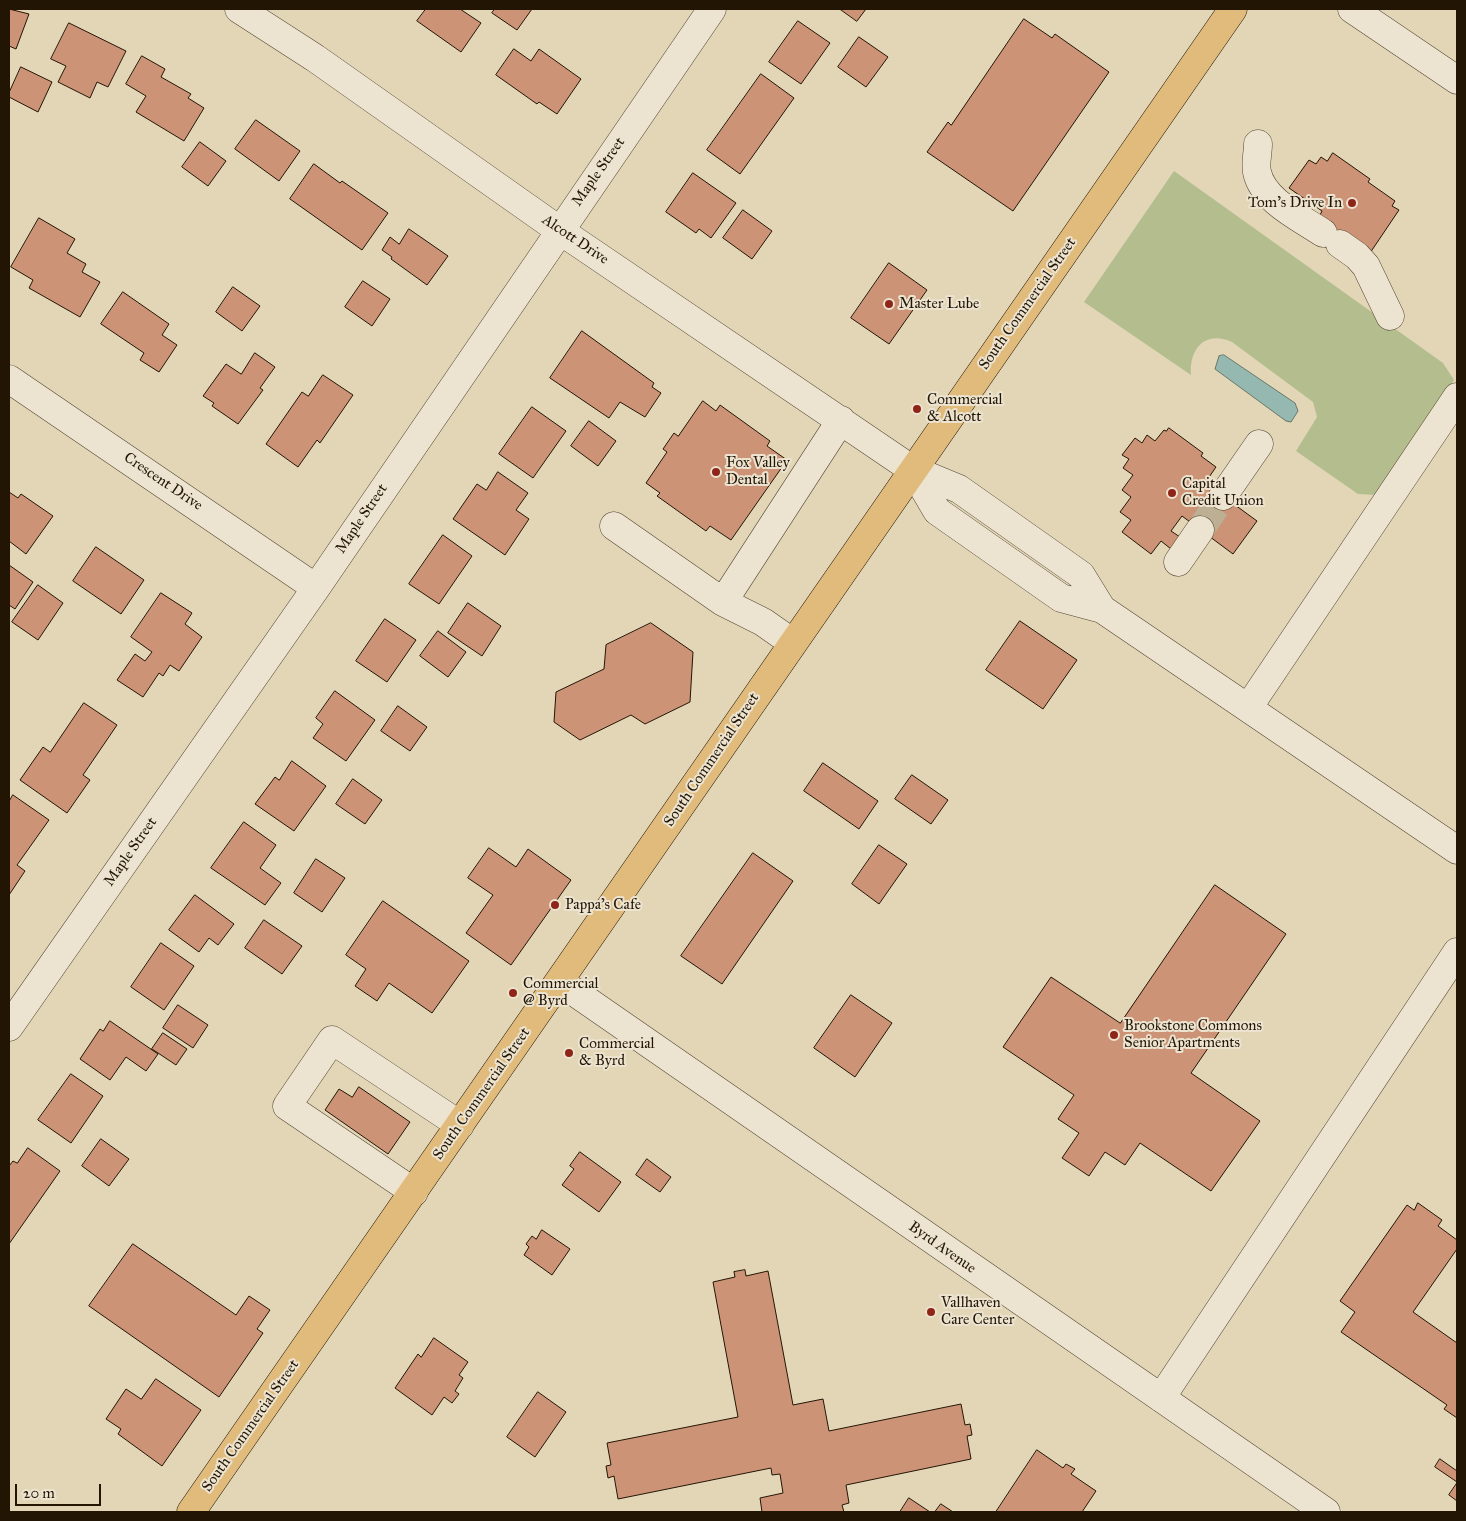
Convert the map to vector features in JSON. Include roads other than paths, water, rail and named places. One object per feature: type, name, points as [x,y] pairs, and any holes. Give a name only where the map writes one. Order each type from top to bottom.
[{"type":"main road","name":"South Commercial Street","points":[[191,1512],[1233,9]]},
{"type":"street","name":"Alcott Drive","points":[[239,9],[315,58],[559,230],[913,470],[959,489],[1081,575],[1102,609],[1248,708]]},
{"type":"street","name":"Maple Street","points":[[9,1027],[316,588],[559,230],[712,9]]},
{"type":"street","points":[[1352,9],[1457,80]]},
{"type":"street","points":[[1258,144],[1257,172],[1265,191],[1286,208],[1358,256],[1366,266],[1390,316]]},
{"type":"street","name":"Crescent Drive","points":[[9,379],[316,588]]},
{"type":"street","points":[[1457,397],[1248,708],[1457,850]]},
{"type":"street","points":[[723,602],[841,420]]},
{"type":"street","points":[[1223,496],[1259,444]]},
{"type":"street","points":[[614,526],[723,602],[763,622],[793,643]]},
{"type":"street","points":[[1178,562],[1200,530]]},
{"type":"street","points":[[1160,1398],[1457,952]]},
{"type":"street","name":"Byrd Avenue","points":[[560,982],[1326,1512]]},
{"type":"street","points":[[414,1192],[287,1106],[332,1040],[460,1125]]},
{"type":"water","points":[[1224,355],[1295,403],[1298,411],[1291,422],[1286,421],[1215,369],[1219,356]]},
{"type":"tunnel","points":[[1200,530],[1223,496]]},
{"type":"place","name":"Tom's Drive In","points":[[1352,203]]},
{"type":"place","name":"Master Lube","points":[[889,304]]},
{"type":"place","name":"Commercial & Alcott","points":[[917,409]]},
{"type":"place","name":"Fox Valley Dental","points":[[716,472]]},
{"type":"place","name":"Capital Credit Union","points":[[1172,493]]},
{"type":"place","name":"Pappa's Cafe","points":[[555,905]]},
{"type":"place","name":"Commercial @ Byrd","points":[[513,993]]},
{"type":"place","name":"Brookstone Commons Senior Apartments","points":[[1114,1035]]},
{"type":"place","name":"Commercial & Byrd","points":[[569,1053]]},
{"type":"place","name":"Vallhaven Care Center","points":[[931,1312]]}]
